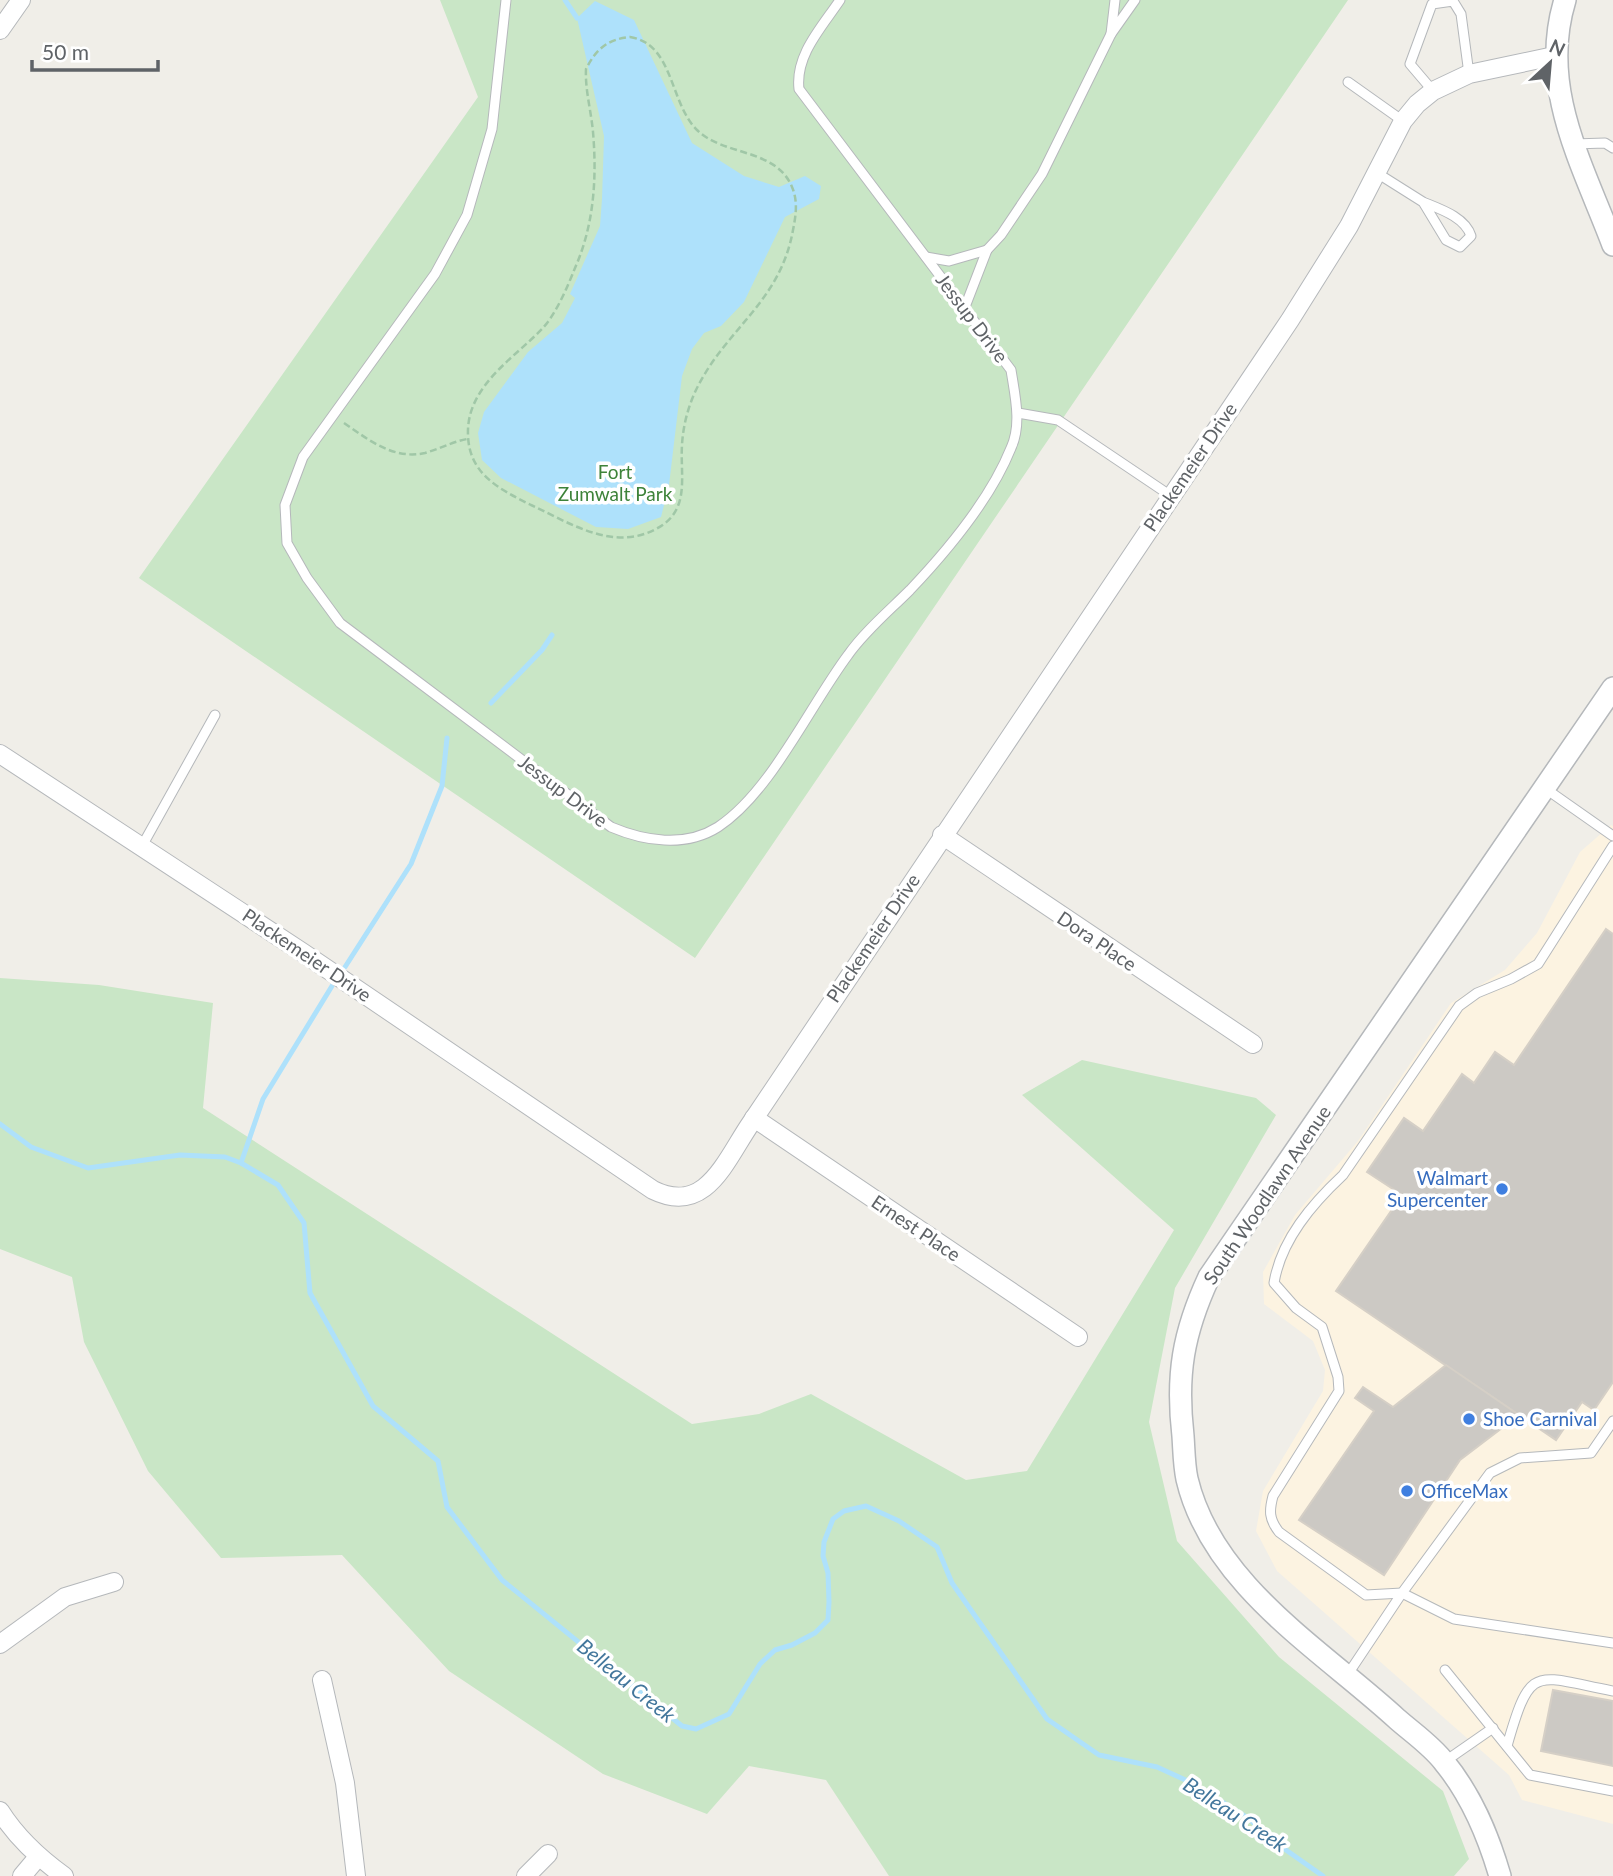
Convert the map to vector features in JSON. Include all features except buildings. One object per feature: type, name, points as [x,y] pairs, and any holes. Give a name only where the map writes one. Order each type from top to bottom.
[{"type":"street","points":[[0,30],[21,0]]},
{"type":"street","points":[[1565,0],[1554,56],[1570,144],[1613,245]]},
{"type":"street","name":"Plackemeier Drive","points":[[0,754],[665,1196],[681,1199],[694,1196],[705,1187],[754,1118],[1290,320],[1349,226],[1403,121],[1433,91],[1469,74],[1554,56]]},
{"type":"street","name":"South Woodlawn Avenue","points":[[1500,1876],[1484,1825],[1444,1762],[1247,1587],[1228,1562],[1205,1523],[1188,1479],[1179,1403],[1184,1340],[1209,1277],[1613,688]]},
{"type":"street","name":"Dora Place","points":[[942,835],[1253,1044]]},
{"type":"street","name":"Ernest Place","points":[[754,1118],[1078,1337]]},
{"type":"street","points":[[0,1644],[65,1597],[114,1582]]},
{"type":"street","points":[[322,1680],[345,1783],[356,1876]]},
{"type":"street","points":[[2,1822],[38,1857],[64,1876]]},
{"type":"street","points":[[526,1876],[548,1854]]},
{"type":"street","points":[[22,1876],[38,1857]]},
{"type":"lane","name":"Jessup Drive","points":[[506,0],[492,129],[467,215],[435,274],[303,457],[285,505],[287,543],[307,578],[340,623],[611,827],[633,837],[670,842],[716,828],[751,799],[849,653],[916,583],[992,488],[1013,446],[1018,413],[1011,370],[799,89],[797,76],[807,49],[840,0]]},
{"type":"lane","points":[[1111,34],[1115,0]]},
{"type":"lane","points":[[965,307],[987,250],[1001,235],[1042,174],[1111,34],[1135,0]]},
{"type":"lane","points":[[1433,91],[1410,64],[1432,4],[1453,1],[1461,15],[1469,74]]},
{"type":"lane","points":[[1348,82],[1403,121]]},
{"type":"lane","points":[[1570,144],[1605,143],[1613,148]]},
{"type":"lane","points":[[1377,173],[1423,202],[1443,210],[1469,229],[1471,236],[1466,245],[1460,247],[1446,240],[1423,202]]},
{"type":"lane","points":[[926,257],[949,261],[987,250]]},
{"type":"lane","points":[[1018,413],[1058,420],[1171,495]]},
{"type":"lane","points":[[142,846],[215,715]]},
{"type":"lane","points":[[1544,788],[1613,836]]},
{"type":"lane","points":[[1613,846],[1538,964],[1477,993],[1459,1006],[1343,1175],[1319,1197],[1296,1228],[1277,1266],[1274,1283],[1296,1308],[1322,1326],[1338,1377],[1339,1391],[1273,1496],[1269,1509],[1271,1522],[1279,1532],[1366,1595],[1402,1593],[1454,1619],[1613,1643]]},
{"type":"lane","points":[[1348,1674],[1402,1593],[1490,1473],[1520,1458],[1591,1453],[1613,1421]]},
{"type":"lane","points":[[1445,1670],[1530,1775],[1613,1791]]},
{"type":"lane","points":[[1507,1746],[1519,1704],[1527,1688],[1536,1680],[1551,1680],[1613,1691]]},
{"type":"lane","points":[[1444,1762],[1493,1728]]},
{"type":"path","points":[[625,37],[641,39],[658,51],[683,110],[697,130],[714,142],[762,158],[788,178],[797,202],[789,250],[783,268],[760,305],[728,338],[704,371],[686,415],[682,445],[684,485],[680,503],[670,518],[656,529],[626,538],[599,536],[500,490],[472,461],[468,439],[469,419],[474,404],[497,371],[545,327],[575,268],[589,230],[595,156],[586,69],[593,56],[606,43],[625,37]]},
{"type":"path","points":[[333,415],[381,448],[393,452],[426,452],[468,439]]},
{"type":"shaded area","points":[[1611,825],[1613,1824],[1522,1800],[1509,1775],[1277,1571],[1256,1531],[1263,1491],[1323,1391],[1325,1370],[1313,1341],[1264,1304],[1263,1272],[1295,1215],[1358,1141],[1451,1003],[1505,970],[1537,933],[1580,852]]},
{"type":"green space","name":"Fort Zumwalt Park","points":[[440,0],[1348,0],[695,958],[139,578],[478,97]]},
{"type":"green space","points":[[0,978],[99,985],[213,1003],[203,1108],[692,1424],[759,1414],[811,1394],[966,1480],[1027,1471],[1174,1230],[1022,1095],[1082,1060],[1256,1098],[1276,1115],[1175,1288],[1149,1422],[1177,1541],[1279,1657],[1443,1791],[1469,1859],[1454,1876],[889,1876],[826,1780],[749,1766],[707,1814],[603,1774],[449,1671],[342,1555],[221,1558],[148,1471],[84,1342],[72,1277],[0,1249]]},
{"type":"water","points":[[595,1],[634,20],[692,143],[744,176],[779,187],[805,176],[821,186],[819,199],[785,217],[744,302],[721,326],[704,333],[692,349],[682,376],[669,485],[661,517],[628,529],[596,527],[501,478],[482,460],[478,433],[484,412],[528,352],[562,323],[575,298],[570,294],[600,226],[604,136],[577,18]]},
{"type":"waterway","points":[[565,0],[577,18]]},
{"type":"waterway","points":[[491,703],[542,650],[552,635]]},
{"type":"waterway","points":[[345,967],[411,864],[442,786],[447,738]]},
{"type":"waterway","points":[[241,1163],[263,1099],[332,986]]},
{"type":"waterway","name":"Belleau Creek","points":[[0,1124],[31,1147],[88,1168],[180,1155],[225,1157],[241,1163],[278,1185],[304,1223],[310,1293],[373,1406],[438,1461],[447,1507],[502,1580],[682,1726],[696,1729],[729,1714],[760,1664],[775,1650],[815,1633],[828,1620],[828,1573],[823,1556],[824,1542],[833,1519],[844,1511],[866,1506],[899,1521],[937,1547],[952,1583],[1047,1719],[1099,1755],[1157,1767],[1192,1783],[1248,1818],[1276,1843],[1323,1876]]},
{"type":"place","name":"Walmart Supercenter","points":[[1502,1189]]},
{"type":"place","name":"Shoe Carnival","points":[[1469,1419]]},
{"type":"place","name":"OfficeMax","points":[[1407,1491]]}]
